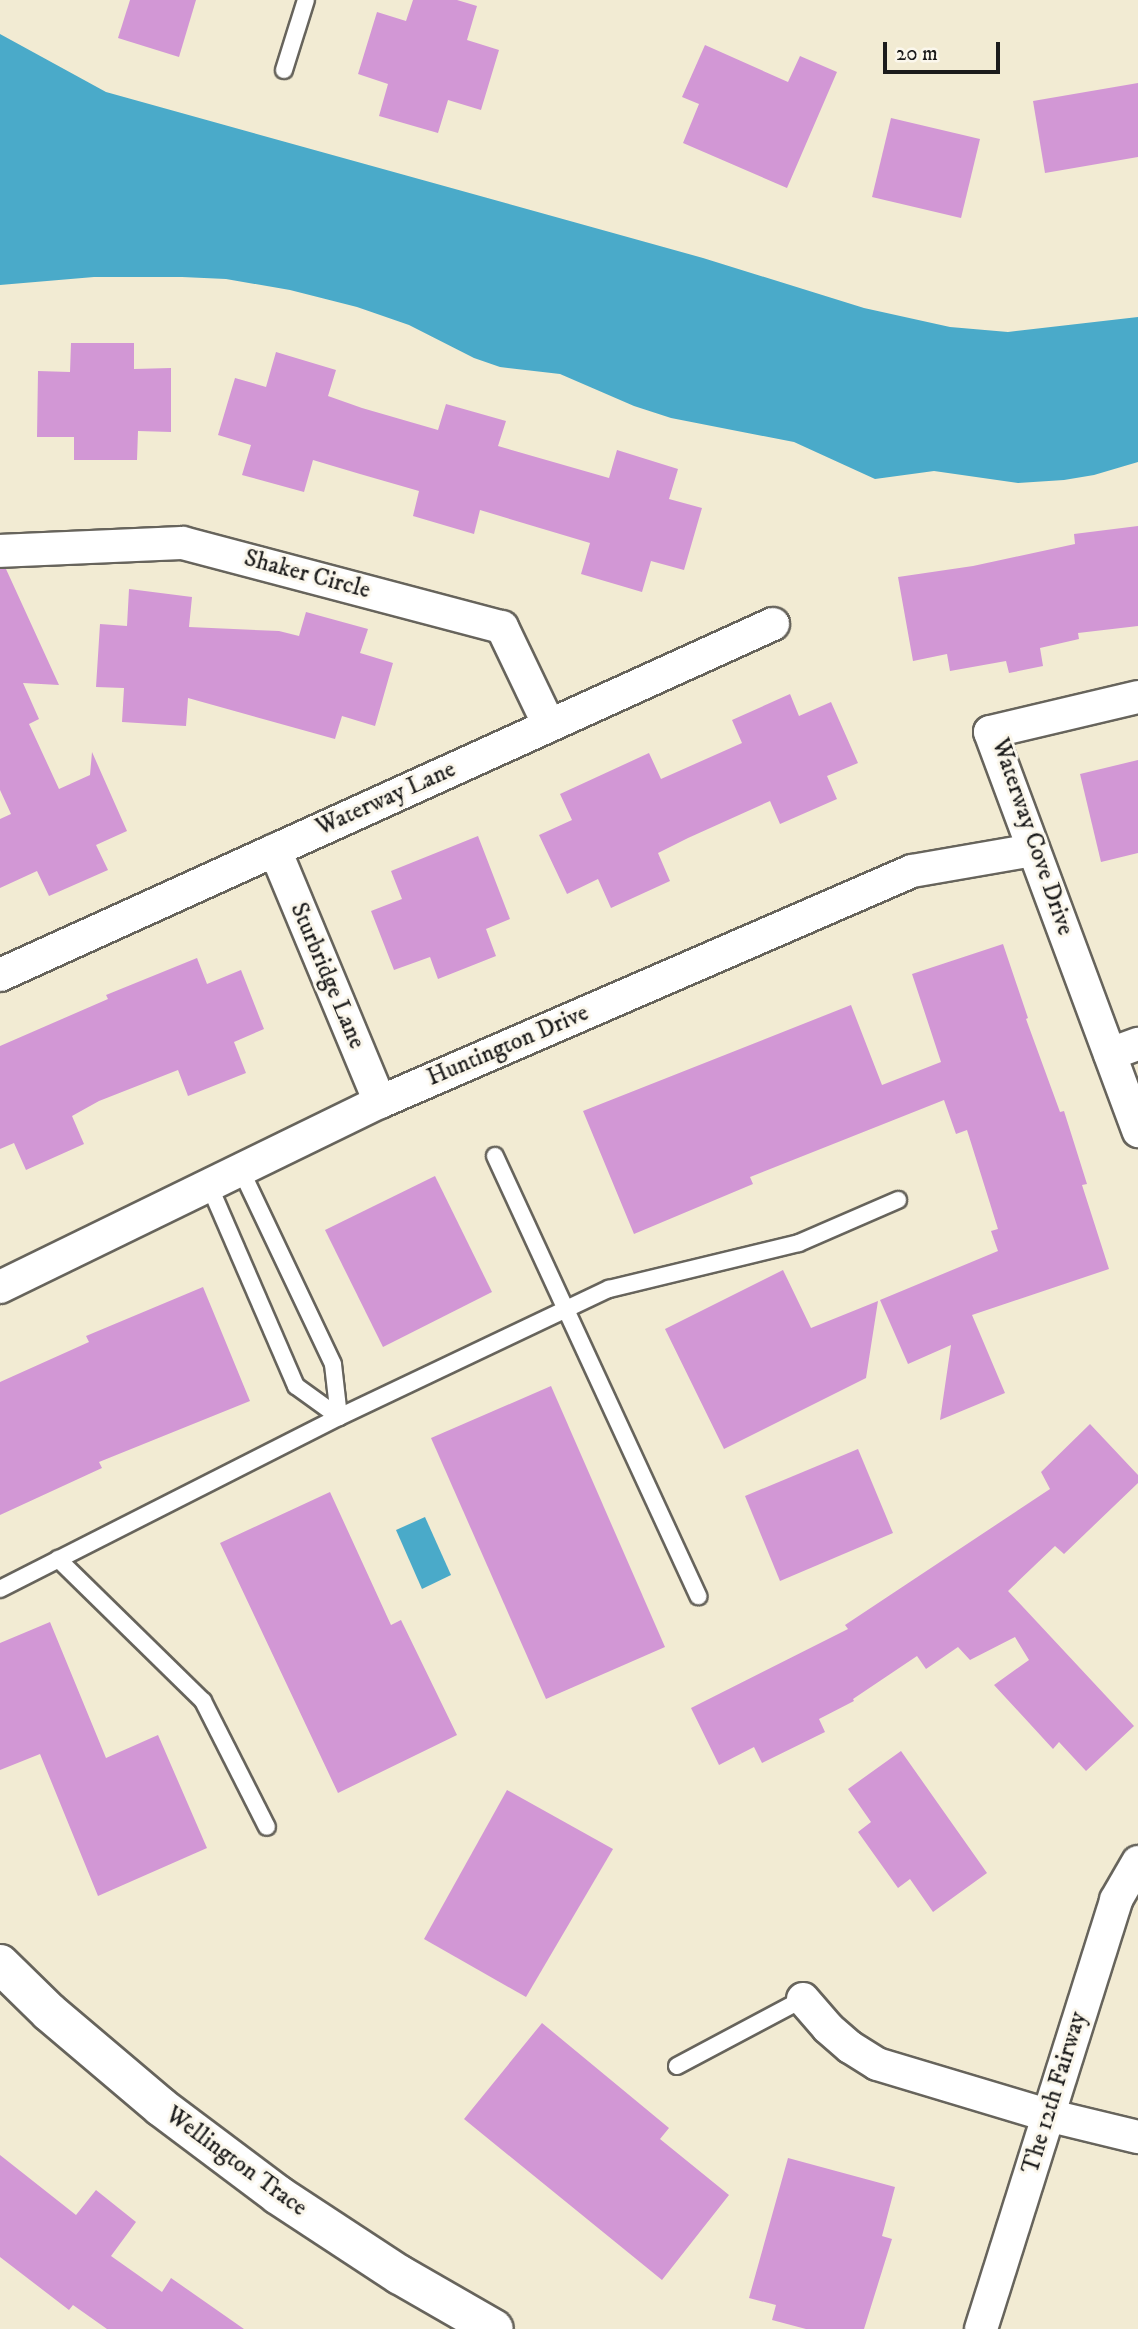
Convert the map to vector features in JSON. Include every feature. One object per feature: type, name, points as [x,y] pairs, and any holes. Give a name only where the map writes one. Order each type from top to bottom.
[{"type":"street","name":"Shaker Circle","points":[[0,551],[183,542],[502,627],[550,725]]},
{"type":"street","name":"Waterway Lane","points":[[0,975],[773,624]]},
{"type":"street","name":"Waterway Cove Drive","points":[[1138,696],[990,732],[1033,850],[1124,1049],[1138,1130]]},
{"type":"street","name":"Sturbridge Lane","points":[[275,850],[380,1102]]},
{"type":"street","name":"Huntington Drive","points":[[0,1287],[380,1102],[912,871],[1033,850]]},
{"type":"street","name":"The 12th Fairway","points":[[981,2329],[1116,1900],[1138,1862]]},
{"type":"street","name":"Wellington Trace","points":[[0,1964],[49,2012],[161,2107],[267,2187],[400,2275],[494,2329]]},
{"type":"street","points":[[803,1999],[828,2028],[850,2047],[877,2064],[1047,2115],[1138,2137]]},
{"type":"lane","points":[[284,70],[306,0]]},
{"type":"lane","points":[[495,1156],[698,1596]]},
{"type":"lane","points":[[241,1170],[333,1364],[339,1417]]},
{"type":"lane","points":[[209,1185],[296,1386],[339,1417]]},
{"type":"lane","points":[[0,1589],[339,1417],[609,1289],[799,1243],[898,1199]]},
{"type":"lane","points":[[58,1559],[203,1701],[267,1827]]},
{"type":"lane","points":[[677,2066],[803,1999]]},
{"type":"water","points":[[0,34],[106,92],[703,258],[864,308],[950,327],[1008,332],[1138,317],[1138,462],[1094,475],[1018,483],[934,471],[875,479],[794,442],[671,418],[634,406],[560,374],[500,367],[474,358],[409,325],[357,307],[290,290],[226,279],[182,277],[94,277],[0,285]]},
{"type":"water","points":[[425,1517],[451,1575],[422,1589],[396,1530]]},
{"type":"building","points":[[130,0],[196,0],[179,57],[118,38]]},
{"type":"building","points":[[413,0],[457,0],[477,6],[467,40],[499,50],[481,110],[448,100],[438,133],[379,116],[388,84],[358,74],[377,12],[406,21]]},
{"type":"building","points":[[705,45],[788,82],[800,56],[837,72],[787,188],[683,143],[699,104],[682,97]]},
{"type":"building","points":[[1138,83],[1138,157],[1045,173],[1033,101]]},
{"type":"building","points":[[891,118],[980,139],[961,218],[872,197]]},
{"type":"building","points":[[71,343],[134,343],[134,369],[171,368],[171,432],[138,431],[137,460],[74,460],[74,437],[37,437],[38,371],[70,372]]},
{"type":"building","points":[[276,352],[336,370],[328,396],[362,408],[438,430],[446,404],[506,421],[498,446],[609,478],[617,450],[678,469],[669,499],[702,508],[684,570],[651,561],[642,592],[581,574],[590,543],[480,510],[474,534],[413,516],[419,491],[313,460],[304,492],[242,475],[251,445],[218,435],[235,378],[266,387]]},
{"type":"building","points":[[1138,526],[1138,626],[1078,633],[1079,639],[1040,648],[1043,666],[1009,673],[1006,661],[950,671],[947,654],[913,661],[898,577],[973,566],[1075,544],[1074,534]]},
{"type":"building","points":[[0,569],[6,569],[59,685],[23,683],[39,719],[29,724],[59,789],[90,775],[92,752],[127,831],[96,845],[108,870],[49,896],[37,871],[0,888],[0,819],[11,814],[0,790]]},
{"type":"building","points":[[129,589],[192,597],[189,627],[279,631],[299,636],[306,612],[368,629],[360,653],[393,663],[375,726],[342,716],[335,739],[188,698],[186,726],[122,722],[124,688],[96,687],[100,624],[127,626]]},
{"type":"building","points":[[790,694],[799,716],[831,702],[858,763],[827,776],[837,799],[780,824],[770,801],[688,838],[658,853],[670,881],[611,908],[598,879],[567,894],[539,835],[572,820],[560,794],[649,753],[661,779],[742,743],[732,720]]},
{"type":"building","points":[[1138,760],[1138,853],[1101,862],[1080,774]]},
{"type":"building","points":[[478,836],[510,919],[486,929],[496,956],[438,979],[430,957],[394,970],[371,911],[402,899],[391,871]]},
{"type":"building","points":[[1003,944],[1028,1018],[1026,1019],[1060,1112],[1064,1111],[1087,1184],[1082,1185],[1109,1269],[972,1315],[1005,1393],[940,1420],[951,1345],[908,1364],[880,1300],[998,1251],[991,1231],[998,1229],[967,1130],[956,1134],[944,1100],[750,1177],[753,1184],[634,1234],[583,1111],[851,1005],[882,1085],[941,1062],[912,974]]},
{"type":"building","points":[[197,958],[207,984],[241,970],[264,1029],[234,1042],[246,1073],[188,1096],[178,1070],[99,1101],[72,1116],[84,1144],[26,1170],[14,1143],[0,1149],[0,1046],[108,999],[106,995]]},
{"type":"building","points":[[435,1176],[492,1292],[383,1347],[325,1230]]},
{"type":"building","points":[[783,1270],[811,1328],[878,1301],[866,1378],[724,1449],[665,1329]]},
{"type":"building","points":[[203,1287],[250,1401],[99,1462],[102,1468],[0,1515],[0,1382],[89,1342],[86,1336]]},
{"type":"building","points":[[551,1386],[665,1647],[546,1699],[431,1438]]},
{"type":"building","points":[[1090,1424],[1138,1475],[1138,1483],[1064,1554],[1055,1546],[1008,1591],[1134,1726],[1086,1771],[1059,1742],[1053,1749],[994,1685],[1029,1660],[1015,1637],[970,1660],[958,1647],[926,1669],[917,1656],[853,1699],[854,1701],[819,1719],[825,1732],[762,1763],[754,1747],[719,1765],[691,1708],[848,1629],[845,1625],[1050,1489],[1041,1472]]},
{"type":"building","points":[[858,1449],[893,1533],[780,1581],[745,1496]]},
{"type":"building","points":[[330,1492],[391,1625],[401,1620],[457,1735],[338,1793],[220,1543]]},
{"type":"building","points":[[50,1622],[106,1758],[158,1735],[207,1848],[98,1896],[40,1754],[0,1770],[0,1643]]},
{"type":"building","points":[[901,1751],[987,1873],[933,1912],[910,1879],[898,1888],[858,1832],[871,1822],[848,1789]]},
{"type":"building","points":[[507,1790],[613,1849],[526,1997],[424,1939]]},
{"type":"building","points":[[542,2023],[669,2128],[660,2139],[729,2195],[662,2280],[464,2119]]},
{"type":"building","points":[[0,2155],[76,2215],[96,2190],[136,2222],[111,2256],[162,2292],[171,2278],[244,2329],[107,2329],[73,2305],[69,2310],[0,2257]]},
{"type":"building","points":[[788,2158],[895,2187],[882,2236],[892,2239],[864,2329],[806,2329],[772,2320],[776,2305],[749,2298]]}]
